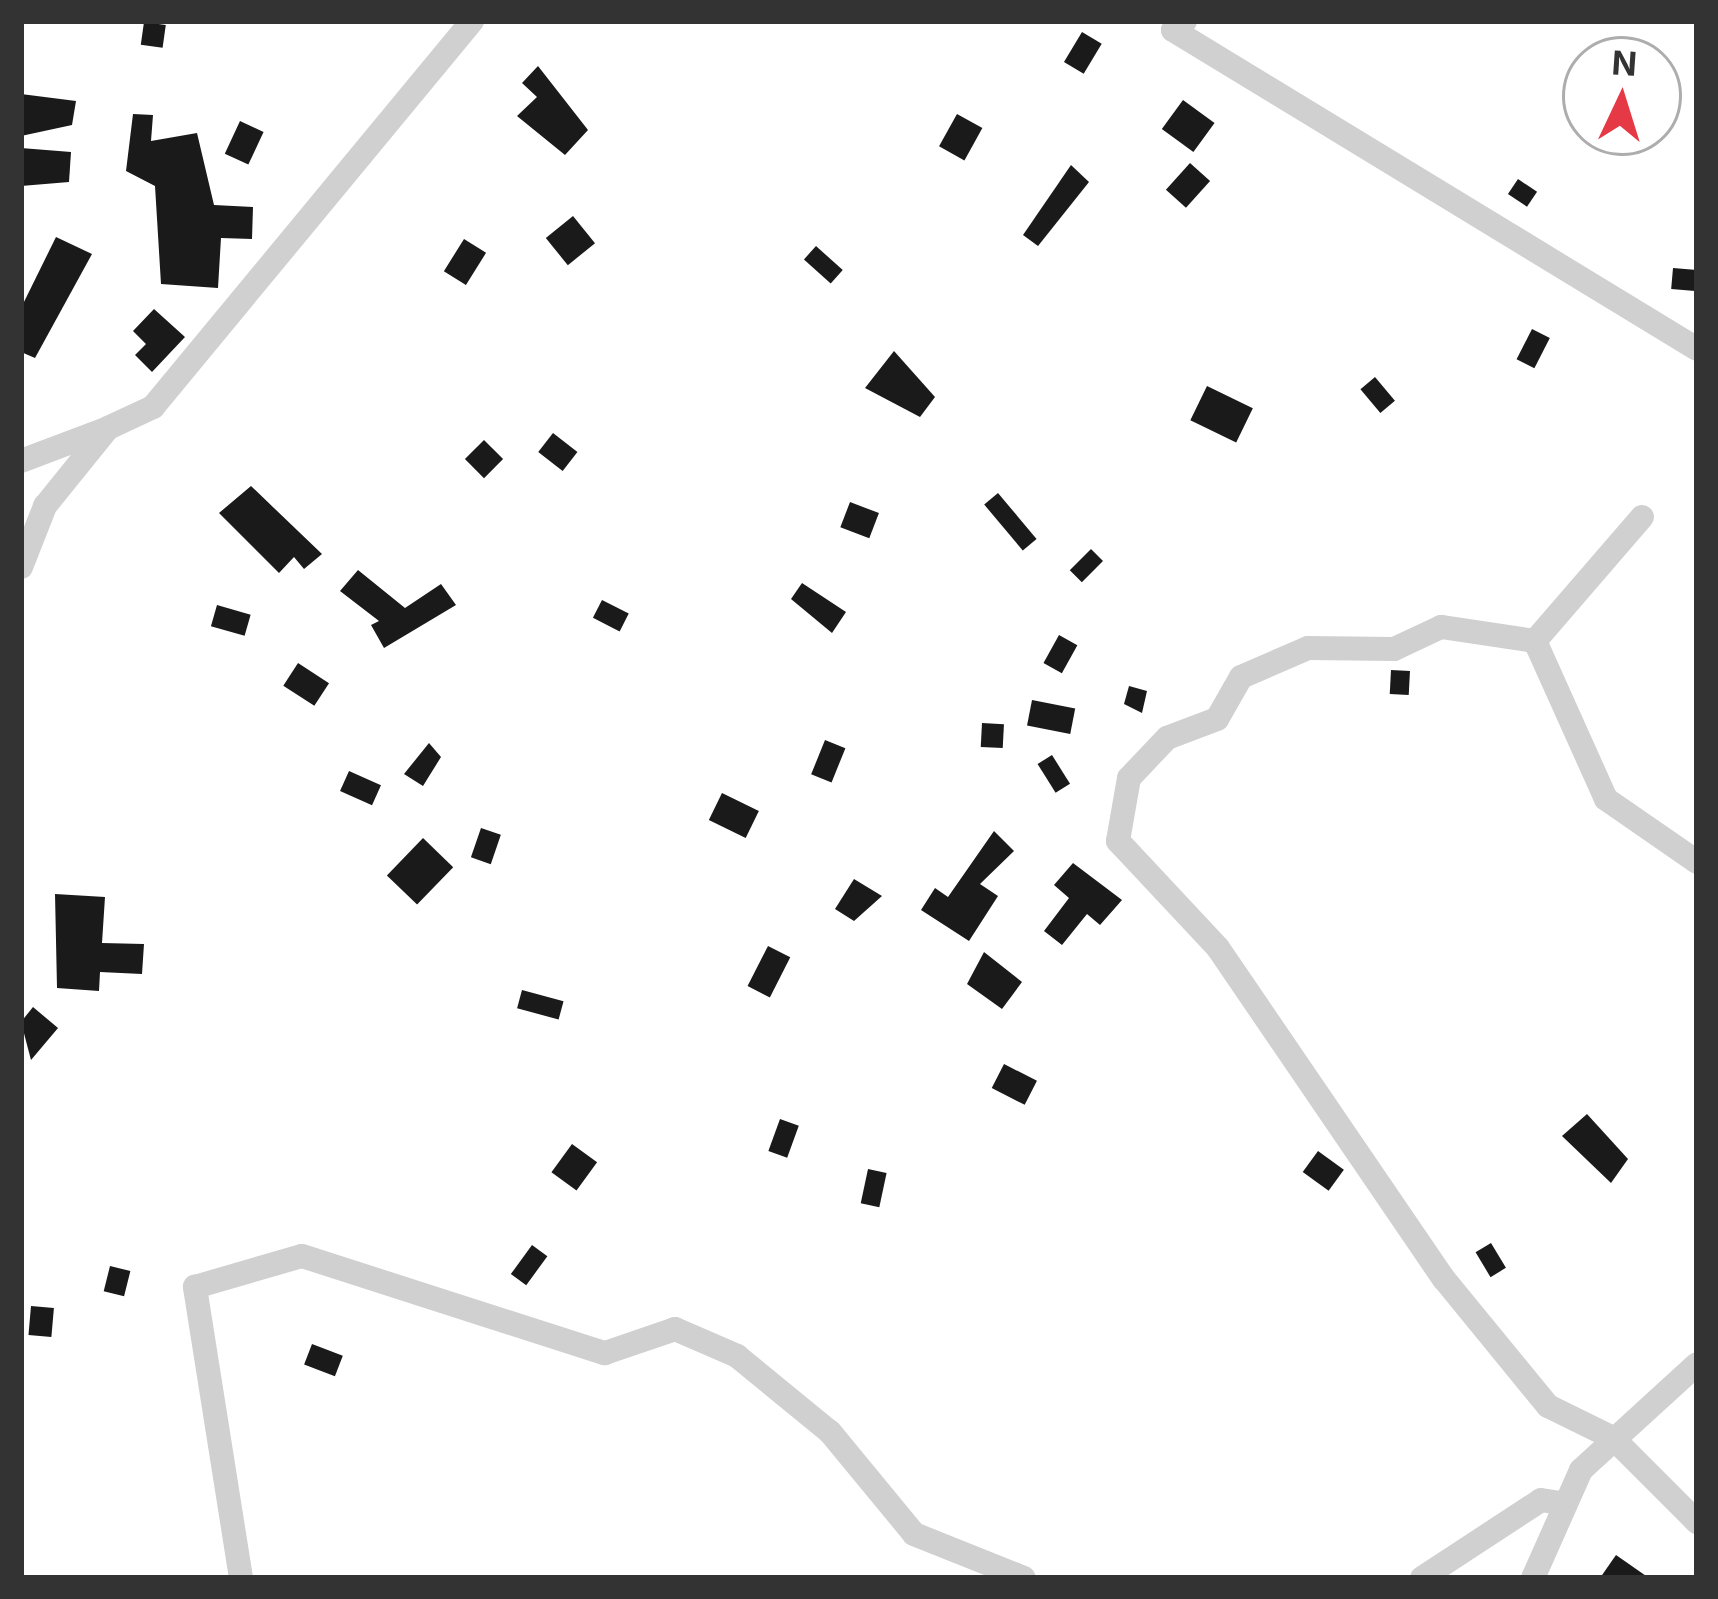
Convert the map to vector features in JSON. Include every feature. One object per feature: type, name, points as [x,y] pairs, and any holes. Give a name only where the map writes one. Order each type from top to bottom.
[{"type":"street","points":[[21,461],[153,406],[472,21]]},
{"type":"street","points":[[1185,21],[1173,30],[1697,349]]},
{"type":"street","points":[[21,567],[45,506],[108,428]]},
{"type":"street","points":[[1535,641],[1642,517]]},
{"type":"street","points":[[1535,641],[1441,627],[1394,649],[1308,648],[1241,677],[1217,719],[1167,739],[1129,778],[1118,841],[1218,948],[1444,1279],[1548,1406],[1613,1438],[1697,1522]]},
{"type":"street","points":[[1535,641],[1606,799],[1697,862]]},
{"type":"street","points":[[241,1578],[195,1287],[302,1256],[605,1353],[675,1329],[737,1356],[830,1432],[914,1534],[1024,1578]]},
{"type":"street","points":[[1533,1578],[1566,1504],[1613,1438],[1697,1364]]},
{"type":"street","points":[[1422,1578],[1541,1500],[1566,1504]]},
{"type":"building","points":[[144,22],[166,25],[163,48],[141,45]]},
{"type":"building","points":[[1082,32],[1102,44],[1084,74],[1064,62]]},
{"type":"building","points":[[538,66],[588,130],[565,155],[517,116],[537,97],[522,83]]},
{"type":"building","points":[[21,94],[76,101],[72,125],[21,136]]},
{"type":"building","points":[[1183,100],[1215,123],[1193,152],[1162,129]]},
{"type":"building","points":[[133,114],[153,115],[151,141],[197,133],[214,205],[253,207],[252,239],[221,238],[218,288],[161,284],[155,186],[126,171]]},
{"type":"building","points":[[957,114],[982,128],[964,160],[939,146]]},
{"type":"building","points":[[240,121],[264,132],[248,165],[225,154]]},
{"type":"building","points":[[21,148],[71,152],[69,182],[21,186]]},
{"type":"building","points":[[1190,163],[1210,181],[1186,208],[1166,190]]},
{"type":"building","points":[[1071,165],[1089,182],[1038,246],[1023,235]]},
{"type":"building","points":[[1518,179],[1537,192],[1527,207],[1508,194]]},
{"type":"building","points":[[573,216],[595,243],[568,265],[546,238]]},
{"type":"building","points":[[56,237],[92,254],[35,358],[21,352],[21,308]]},
{"type":"building","points":[[464,239],[486,253],[466,285],[444,271]]},
{"type":"building","points":[[816,246],[843,270],[831,283],[804,259]]},
{"type":"building","points":[[1673,268],[1697,270],[1695,291],[1671,289]]},
{"type":"building","points":[[154,309],[185,337],[152,372],[135,355],[146,344],[133,331]]},
{"type":"building","points":[[1532,329],[1550,338],[1534,368],[1517,359]]},
{"type":"building","points":[[894,351],[935,397],[920,417],[865,388]]},
{"type":"building","points":[[1375,377],[1395,401],[1380,413],[1360,389]]},
{"type":"building","points":[[1207,386],[1253,408],[1236,443],[1190,420]]},
{"type":"building","points":[[553,433],[577,452],[563,471],[538,452]]},
{"type":"building","points":[[484,440],[503,459],[484,478],[465,459]]},
{"type":"building","points":[[251,486],[322,554],[304,569],[294,557],[279,573],[219,513]]},
{"type":"building","points":[[998,493],[1037,539],[1023,551],[984,505]]},
{"type":"building","points":[[850,502],[879,513],[869,538],[840,527]]},
{"type":"building","points":[[1091,549],[1103,561],[1082,582],[1070,570]]},
{"type":"building","points":[[358,570],[405,608],[441,584],[456,605],[384,648],[371,625],[379,621],[340,591]]},
{"type":"building","points":[[802,583],[846,612],[832,633],[791,599]]},
{"type":"building","points":[[602,600],[629,614],[620,631],[593,618]]},
{"type":"building","points":[[217,605],[251,615],[245,636],[211,626]]},
{"type":"building","points":[[1059,635],[1077,645],[1062,673],[1043,663]]},
{"type":"building","points":[[298,663],[329,683],[314,706],[283,686]]},
{"type":"building","points":[[1391,670],[1410,671],[1409,695],[1390,694]]},
{"type":"building","points":[[1129,686],[1147,691],[1142,713],[1124,704]]},
{"type":"building","points":[[1032,700],[1075,708],[1070,734],[1027,726]]},
{"type":"building","points":[[982,723],[1004,724],[1003,748],[981,747]]},
{"type":"building","points":[[825,740],[845,748],[832,783],[811,774]]},
{"type":"building","points":[[429,743],[441,757],[423,786],[404,774]]},
{"type":"building","points":[[1052,755],[1070,784],[1056,793],[1038,764]]},
{"type":"building","points":[[349,771],[381,785],[372,805],[340,791]]},
{"type":"building","points":[[722,793],[759,811],[746,838],[709,820]]},
{"type":"building","points":[[481,828],[501,835],[491,864],[471,857]]},
{"type":"building","points":[[994,831],[1014,851],[980,884],[998,896],[969,941],[921,910],[935,888],[948,897]]},
{"type":"building","points":[[423,838],[453,867],[417,905],[387,875]]},
{"type":"building","points":[[1073,863],[1122,900],[1100,925],[1087,914],[1062,945],[1044,931],[1069,898],[1054,885]]},
{"type":"building","points":[[854,879],[882,896],[854,921],[835,909]]},
{"type":"building","points":[[55,894],[105,897],[102,943],[144,944],[142,974],[100,972],[99,991],[57,988]]},
{"type":"building","points":[[768,946],[790,957],[770,997],[748,986]]},
{"type":"building","points":[[984,952],[1022,982],[1002,1009],[967,984]]},
{"type":"building","points":[[522,990],[564,1001],[559,1019],[517,1008]]},
{"type":"building","points":[[33,1007],[58,1028],[31,1060],[21,1022]]},
{"type":"building","points":[[1004,1064],[1037,1081],[1025,1105],[992,1088]]},
{"type":"building","points":[[1587,1114],[1628,1159],[1611,1183],[1562,1136]]},
{"type":"building","points":[[780,1119],[799,1126],[787,1158],[768,1151]]},
{"type":"building","points":[[572,1144],[597,1162],[577,1191],[551,1172]]},
{"type":"building","points":[[1318,1151],[1344,1170],[1329,1191],[1303,1172]]},
{"type":"building","points":[[868,1169],[887,1173],[879,1207],[861,1203]]},
{"type":"building","points":[[1491,1243],[1506,1268],[1491,1277],[1476,1252]]},
{"type":"building","points":[[532,1245],[547,1256],[526,1285],[511,1274]]},
{"type":"building","points":[[110,1266],[130,1271],[124,1296],[104,1291]]},
{"type":"building","points":[[31,1306],[54,1308],[51,1337],[28,1335]]},
{"type":"building","points":[[312,1344],[343,1356],[335,1376],[304,1365]]},
{"type":"building","points":[[1616,1555],[1649,1578],[1600,1578]]}]
